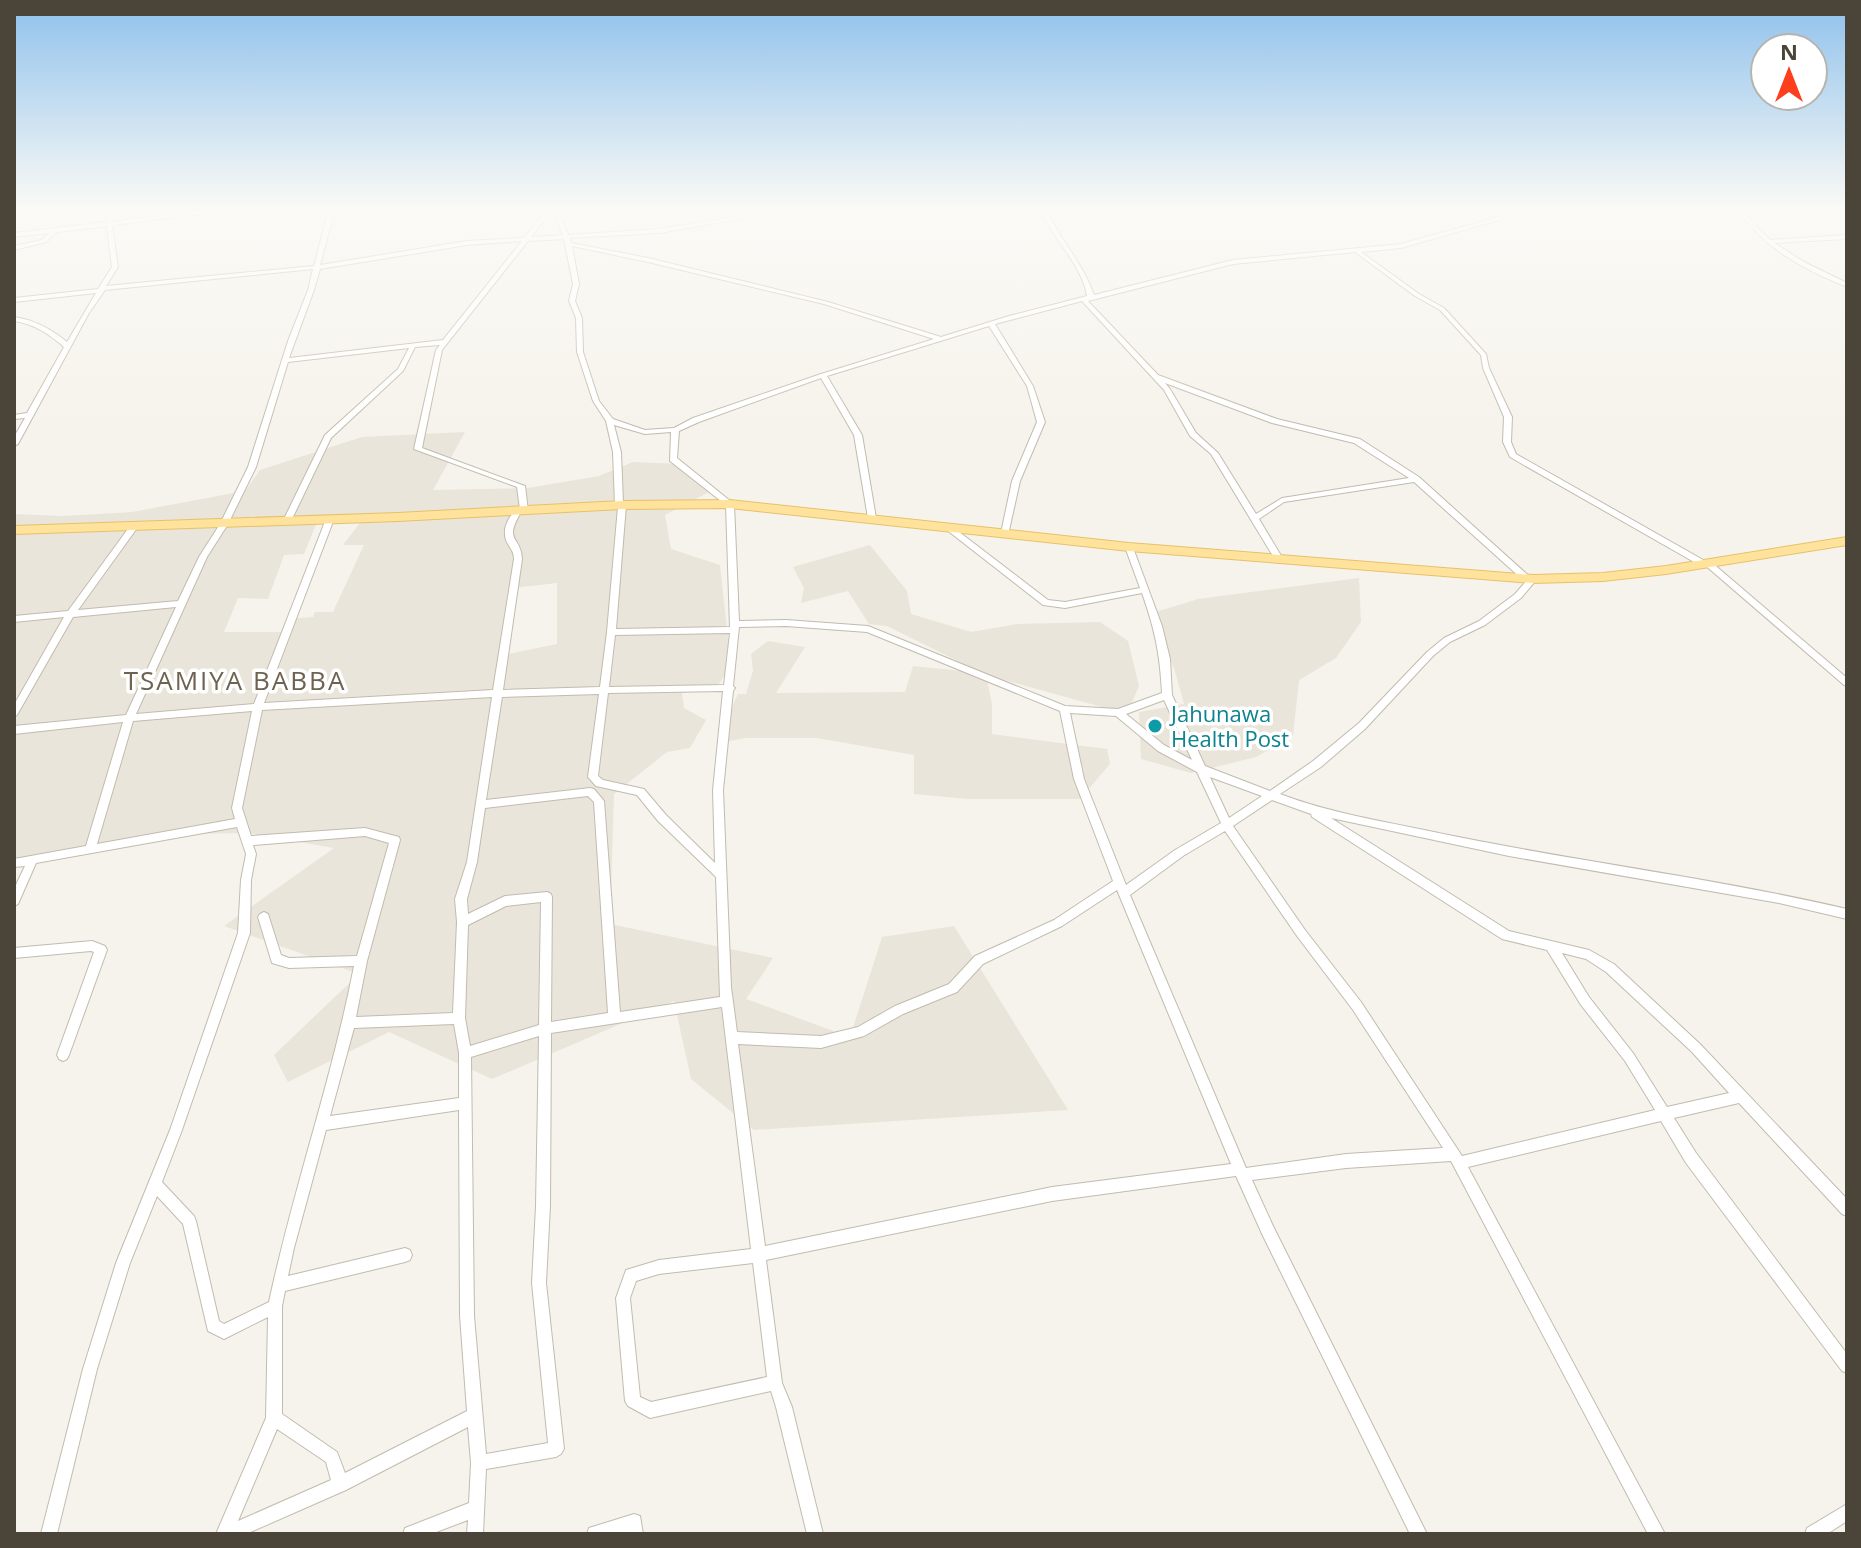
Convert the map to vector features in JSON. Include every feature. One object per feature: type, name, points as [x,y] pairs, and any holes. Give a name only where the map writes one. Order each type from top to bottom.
[{"type":"main road","points":[[15,531],[621,505],[730,504],[1129,547],[1529,578],[1603,577],[1847,541]]},
{"type":"street","points":[[14,444],[107,281]]},
{"type":"street","points":[[14,300],[179,281]]},
{"type":"street","points":[[90,850],[130,716],[203,557],[224,524],[252,467],[313,281]]},
{"type":"street","points":[[475,1534],[479,1463],[467,1316],[465,1053],[459,1018],[461,899],[472,862],[518,552],[507,539],[506,531],[520,511],[521,486],[418,449],[439,350],[496,281]]},
{"type":"street","points":[[575,281],[572,301],[579,318],[580,352],[596,401],[610,421],[617,452],[621,505],[611,632],[593,777],[600,783],[640,792],[662,818],[721,875]]},
{"type":"street","points":[[736,281],[826,303],[939,338]]},
{"type":"street","points":[[1085,281],[1086,299],[1156,377],[1177,404],[1193,434],[1214,453],[1279,559]]},
{"type":"street","points":[[610,421],[645,432],[675,430],[823,375],[939,338],[1157,281]]},
{"type":"street","points":[[1401,281],[1442,309],[1485,356],[1486,368],[1508,417],[1507,442],[1513,455],[1706,564],[1847,683]]},
{"type":"street","points":[[14,319],[38,325],[56,335],[68,347]]},
{"type":"street","points":[[991,323],[1030,386],[1041,422],[1016,481],[1005,533]]},
{"type":"street","points":[[285,360],[445,342]]},
{"type":"street","points":[[287,521],[328,437],[401,370],[412,348]]},
{"type":"street","points":[[823,375],[858,435],[872,518]]},
{"type":"street","points":[[732,1038],[821,1042],[860,1032],[899,1010],[953,988],[979,960],[1058,923],[1122,887],[1227,825],[1317,764],[1362,726],[1430,654],[1447,640],[1482,623],[1518,596],[1529,578],[1416,479],[1352,438],[1322,434],[1275,421],[1156,377]]},
{"type":"street","points":[[14,417],[30,415]]},
{"type":"street","points":[[675,430],[673,459],[730,504],[735,627],[718,790],[727,1001],[775,1383],[784,1407],[815,1534]]},
{"type":"street","points":[[1254,519],[1282,500],[1416,479]]},
{"type":"street","points":[[49,1534],[90,1369],[123,1263],[155,1184],[244,933],[246,880],[251,854],[237,808],[258,706],[330,519]]},
{"type":"street","points":[[14,713],[70,615],[136,524]]},
{"type":"street","points":[[947,527],[1046,603],[1065,605],[1145,590]]},
{"type":"street","points":[[1129,547],[1162,648],[1167,695],[1227,825],[1301,933],[1357,1006],[1457,1158],[1657,1534]]},
{"type":"street","points":[[14,619],[181,604]]},
{"type":"street","points":[[611,632],[786,623],[868,629],[1064,709],[1118,713],[1167,695]]},
{"type":"street","points":[[14,730],[130,716],[258,706],[498,693],[730,688]]},
{"type":"street","points":[[1064,709],[1079,779],[1242,1172],[1268,1231],[1419,1534]]},
{"type":"street","points":[[1118,713],[1161,748],[1203,770],[1311,810],[1523,855],[1779,898],[1847,914]]},
{"type":"street","points":[[480,805],[590,792],[599,801],[614,1018]]},
{"type":"street","points":[[1311,810],[1506,935],[1589,955],[1610,968],[1696,1048],[1847,1209]]},
{"type":"street","points":[[14,863],[240,822]]},
{"type":"street","points":[[225,1534],[274,1418],[275,1306],[279,1285],[395,840],[365,832],[246,841]]},
{"type":"street","points":[[14,901],[33,859]]},
{"type":"street","points":[[463,922],[505,901],[547,897],[547,1028],[539,1283],[556,1449],[479,1463]]},
{"type":"street","points":[[264,917],[276,959],[289,963],[361,961]]},
{"type":"street","points":[[14,953],[92,946],[101,950],[63,1055]]},
{"type":"street","points":[[1552,948],[1585,1001],[1629,1057],[1691,1158],[1847,1366]]},
{"type":"street","points":[[465,1053],[547,1028],[727,1001]]},
{"type":"street","points":[[349,1023],[459,1018]]},
{"type":"street","points":[[775,1383],[650,1410],[633,1401],[623,1298],[631,1275],[659,1267],[723,1261],[1052,1194],[1346,1161],[1457,1158],[1741,1096]]},
{"type":"street","points":[[321,1124],[465,1103]]},
{"type":"street","points":[[155,1184],[189,1221],[213,1326],[224,1332],[275,1306]]},
{"type":"street","points":[[279,1285],[405,1255]]},
{"type":"street","points":[[225,1534],[340,1484],[474,1416]]},
{"type":"street","points":[[274,1418],[332,1457],[340,1484]]},
{"type":"street","points":[[411,1534],[477,1508]]},
{"type":"street","points":[[1813,1534],[1847,1512]]},
{"type":"street","points":[[595,1534],[634,1522],[635,1534]]},
{"type":"shaded area","points":[[465,432],[433,490],[528,488],[599,476],[633,462],[681,464],[713,490],[665,515],[671,549],[720,565],[731,665],[715,690],[682,693],[684,708],[706,720],[690,748],[667,752],[614,794],[610,924],[773,958],[746,999],[850,1037],[882,937],[954,926],[1068,1110],[754,1130],[691,1079],[674,1001],[492,1079],[389,1032],[288,1082],[274,1055],[359,974],[224,926],[334,848],[246,833],[189,834],[14,865],[14,514],[63,516],[132,512],[245,491],[260,470],[362,437]],"holes":[[[363,519],[343,545],[364,545],[333,612],[315,612],[313,617],[287,619],[284,632],[224,632],[238,598],[268,599],[284,555],[304,554],[317,522]],[[557,583],[557,644],[498,656],[513,588]]]},
{"type":"shaded area","points":[[870,545],[907,591],[911,614],[971,632],[1017,624],[1100,622],[1128,641],[1139,686],[1127,714],[986,675],[992,704],[992,734],[1107,749],[1110,764],[1080,799],[968,799],[914,794],[914,755],[817,738],[746,738],[724,742],[728,716],[738,694],[746,694],[753,671],[751,654],[768,641],[805,647],[776,693],[905,692],[913,666],[982,673],[887,626],[869,624],[848,591],[801,603],[804,588],[793,567]]},
{"type":"shaded area","points":[[1359,578],[1361,622],[1336,658],[1299,680],[1293,736],[1256,757],[1191,773],[1141,759],[1139,712],[1184,704],[1174,668],[1149,614],[1198,599]]},
{"type":"place","name":"Jahunawa Health Post","points":[[1155,726]]},
{"type":"district","name":"TSAMIYA BABBA","points":[[235,680]]}]
